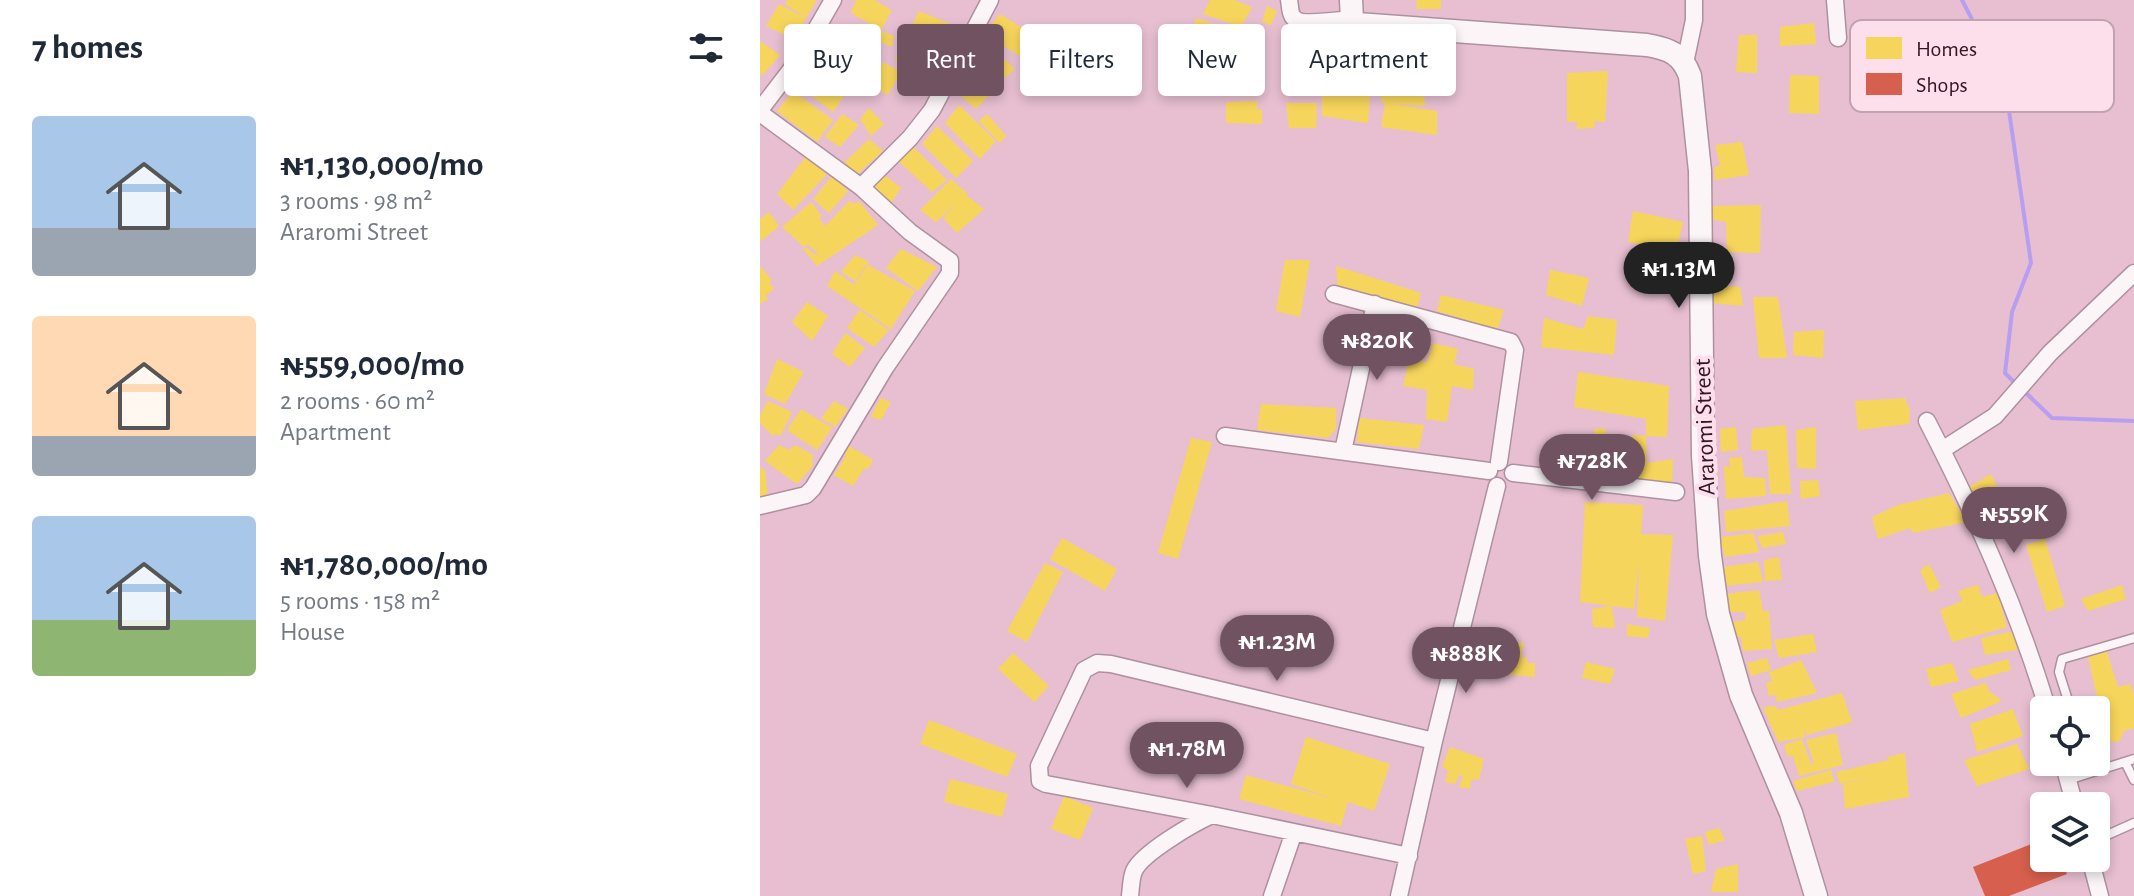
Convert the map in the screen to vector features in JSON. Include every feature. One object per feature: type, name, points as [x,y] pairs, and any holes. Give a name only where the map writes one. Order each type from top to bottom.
[{"type":"street","points":[[760,506],[806,495],[813,488],[885,368],[950,273],[950,261],[910,232],[861,187],[760,112],[799,59],[833,0]]},
{"type":"street","points":[[861,187],[910,138],[932,110],[990,0]]},
{"type":"street","points":[[1289,0],[1292,17],[1304,22],[1352,9],[1357,24],[1647,45],[1664,48],[1685,63],[1694,20],[1694,0]]},
{"type":"street","points":[[1835,0],[1838,38]]},
{"type":"street","name":"Araromi Street","points":[[1685,63],[1690,76],[1700,171],[1703,456],[1710,556],[1718,614],[1741,695],[1791,813],[1816,896]]},
{"type":"street","points":[[1942,450],[1995,416],[2050,353],[2134,273]]},
{"type":"street","points":[[1334,294],[1500,337],[1514,345],[1490,480],[1497,486],[1507,485],[1513,473]]},
{"type":"street","points":[[1343,451],[1375,304]]},
{"type":"street","points":[[1927,421],[1991,549],[2030,649],[2044,696]]},
{"type":"street","points":[[1225,436],[1343,451],[1508,465],[1513,473]]},
{"type":"street","points":[[1513,473],[1676,492]]},
{"type":"street","points":[[1399,896],[1497,486]]},
{"type":"street","points":[[1409,856],[1046,784],[1040,781],[1039,766],[1089,665],[1111,664],[1434,741]]},
{"type":"street","points":[[2067,776],[2071,792]]},
{"type":"street","points":[[1130,896],[1133,872],[1140,863],[1189,826],[1212,815]]},
{"type":"street","points":[[1272,896],[1294,832]]},
{"type":"street","points":[[2094,872],[2100,896]]},
{"type":"lane","points":[[2067,696],[2059,672],[2062,659],[2134,638]]},
{"type":"lane","points":[[2110,767],[2130,761],[2134,780]]},
{"type":"lane","points":[[2068,780],[2081,776]]},
{"type":"lane","points":[[2110,834],[2134,823]]},
{"type":"building: Homes","points":[[787,0],[817,0],[806,18],[785,4]]},
{"type":"building: Homes","points":[[856,0],[874,0],[892,10],[881,30],[881,24],[870,24],[851,13]]},
{"type":"building: Homes","points":[[1210,0],[1234,0],[1252,7],[1243,24],[1232,24],[1203,14]]},
{"type":"building: Homes","points":[[1417,0],[1441,0],[1441,9],[1416,9]]},
{"type":"building: Homes","points":[[779,4],[806,18],[803,24],[784,24],[784,34],[766,26]]},
{"type":"building: Homes","points":[[1267,6],[1277,11],[1271,25],[1262,22]]},
{"type":"building: Homes","points":[[919,11],[951,24],[912,24]]},
{"type":"building: Homes","points":[[1000,14],[1020,27],[1020,56],[1004,46],[1004,24],[992,24]]},
{"type":"building: Homes","points":[[1197,18],[1214,24],[1194,24]]},
{"type":"building: Homes","points":[[1814,23],[1816,44],[1780,46],[1780,27]]},
{"type":"building: Homes","points":[[881,31],[894,36],[892,47],[881,42]]},
{"type":"building: Homes","points":[[1739,35],[1757,35],[1757,73],[1736,72]]},
{"type":"building: Homes","points":[[760,41],[780,55],[762,76],[760,74]]},
{"type":"building: Homes","points":[[1004,58],[1015,69],[1004,78]]},
{"type":"building: Homes","points":[[883,62],[897,70],[897,79],[888,95],[881,91]]},
{"type":"building: Homes","points":[[1608,71],[1605,122],[1595,121],[1594,128],[1576,129],[1578,122],[1567,122],[1567,73]]},
{"type":"building: Homes","points":[[1790,75],[1819,76],[1819,114],[1789,113]]},
{"type":"building: Homes","points":[[789,96],[800,96],[833,120],[817,142],[777,111]]},
{"type":"building: Homes","points":[[812,96],[844,96],[833,112]]},
{"type":"building: Homes","points":[[961,96],[988,96],[976,109]]},
{"type":"building: Homes","points":[[1322,96],[1370,96],[1368,123],[1322,116]]},
{"type":"building: Homes","points":[[1381,96],[1424,96],[1425,106],[1392,104],[1437,111],[1437,135],[1381,127],[1385,103],[1381,102]]},
{"type":"building: Homes","points":[[1257,101],[1257,110],[1262,109],[1262,124],[1226,123],[1226,102]]},
{"type":"building: Homes","points":[[1286,103],[1317,103],[1316,128],[1289,128]]},
{"type":"building: Homes","points":[[959,105],[996,141],[980,159],[945,123]]},
{"type":"building: Homes","points":[[869,108],[884,124],[871,136],[860,119]]},
{"type":"building: Homes","points":[[842,114],[859,125],[840,147],[825,137]]},
{"type":"building: Homes","points":[[987,114],[1006,136],[1000,143],[979,121]]},
{"type":"building: Homes","points":[[937,126],[973,161],[956,178],[922,144]]},
{"type":"building: Homes","points":[[869,139],[883,151],[856,175],[844,163]]},
{"type":"building: Homes","points":[[1742,142],[1749,175],[1715,180],[1714,168],[1720,165],[1715,145]]},
{"type":"building: Homes","points":[[909,143],[947,180],[932,192],[895,158]]},
{"type":"building: Homes","points":[[807,155],[829,172],[793,210],[777,194]]},
{"type":"building: Homes","points":[[882,173],[901,188],[891,203],[870,184]]},
{"type":"building: Homes","points":[[832,176],[848,191],[829,213],[813,199]]},
{"type":"building: Homes","points":[[951,179],[984,209],[957,233],[943,218],[957,203],[936,222],[920,210]]},
{"type":"building: Homes","points":[[849,201],[855,204],[859,201],[878,225],[817,266],[803,249],[806,247],[816,255],[818,253],[807,244],[804,247],[782,227],[811,202],[825,226]]},
{"type":"building: Homes","points":[[1761,205],[1760,253],[1727,252],[1726,222],[1711,219],[1711,206]]},
{"type":"building: Homes","points":[[1633,211],[1683,222],[1676,252],[1628,242]]},
{"type":"building: Homes","points":[[769,212],[779,226],[760,242],[760,219]]},
{"type":"building: Homes","points":[[901,249],[937,267],[918,291],[886,268]]},
{"type":"building: Homes","points":[[855,255],[869,262],[855,281],[841,272]]},
{"type":"building: Homes","points":[[1285,260],[1310,260],[1300,317],[1276,311]]},
{"type":"building: Homes","points":[[868,265],[915,291],[891,329],[827,286],[835,271],[853,284],[852,287]]},
{"type":"building: Homes","points":[[760,266],[772,280],[769,282],[774,289],[766,295],[768,299],[760,304]]},
{"type":"building: Homes","points":[[1336,266],[1421,293],[1417,308],[1338,290]]},
{"type":"building: Homes","points":[[1550,270],[1589,278],[1582,306],[1546,295]]},
{"type":"building: Homes","points":[[1711,284],[1740,287],[1743,306],[1711,303]]},
{"type":"building: Homes","points":[[1441,295],[1504,310],[1497,330],[1437,311]]},
{"type":"building: Homes","points":[[1753,297],[1778,297],[1787,358],[1759,358]]},
{"type":"building: Homes","points":[[807,302],[828,316],[812,341],[792,322]]},
{"type":"building: Homes","points":[[859,310],[889,330],[874,347],[847,328]]},
{"type":"building: Homes","points":[[1588,316],[1617,320],[1614,355],[1541,347],[1544,318],[1583,329]]},
{"type":"building: Homes","points":[[1824,330],[1823,358],[1793,355],[1794,332]]},
{"type":"building: Homes","points":[[845,333],[865,348],[850,367],[832,354]]},
{"type":"building: Homes","points":[[1433,343],[1458,349],[1454,364],[1474,369],[1473,390],[1452,386],[1447,422],[1426,419],[1427,390],[1403,386],[1409,359],[1427,362]]},
{"type":"building: Homes","points":[[777,359],[804,372],[785,404],[764,394]]},
{"type":"building: Homes","points":[[1578,372],[1669,386],[1667,437],[1646,436],[1646,419],[1574,407]]},
{"type":"building: Homes","points":[[880,398],[891,402],[881,420],[871,417]]},
{"type":"building: Homes","points":[[1905,398],[1910,411],[1909,424],[1858,430],[1855,401]]},
{"type":"building: Homes","points":[[768,401],[792,412],[781,435],[772,435],[760,423],[760,415]]},
{"type":"building: Homes","points":[[834,401],[848,409],[835,427],[821,418]]},
{"type":"building: Homes","points":[[1261,404],[1336,408],[1336,429],[1328,438],[1257,430]]},
{"type":"building: Homes","points":[[801,409],[832,428],[817,450],[787,430]]},
{"type":"building: Homes","points":[[1359,418],[1424,425],[1419,449],[1357,442]]},
{"type":"building: Homes","points":[[1786,425],[1791,494],[1770,494],[1767,450],[1751,451],[1752,429]]},
{"type":"building: Homes","points":[[1736,427],[1738,450],[1721,452],[1720,429]]},
{"type":"building: Homes","points":[[1816,427],[1816,469],[1797,468],[1796,430]]},
{"type":"building: Homes","points":[[1605,428],[1606,443],[1594,442],[1594,429]]},
{"type":"building: Homes","points":[[1632,435],[1646,436],[1647,463],[1673,459],[1672,484],[1611,475],[1611,452],[1631,454]]},
{"type":"building: Homes","points":[[1191,438],[1212,442],[1178,559],[1158,553]]},
{"type":"building: Homes","points":[[779,445],[789,450],[795,445],[813,455],[812,467],[797,484],[765,461]]},
{"type":"building: Homes","points":[[849,446],[873,460],[853,486],[834,475],[846,456],[842,454]]},
{"type":"building: Homes","points":[[1742,457],[1744,477],[1765,478],[1766,496],[1726,499],[1724,466],[1730,467],[1729,458]]},
{"type":"building: Homes","points":[[760,467],[765,470],[768,498],[760,499]]},
{"type":"building: Homes","points":[[1991,474],[2002,497],[1985,509],[1969,487]]},
{"type":"building: Homes","points":[[1818,480],[1820,496],[1801,499],[1800,481]]},
{"type":"building: Homes","points":[[1949,493],[1967,522],[1913,533],[1910,528],[1878,539],[1872,517],[1898,505]]},
{"type":"building: Homes","points":[[1787,501],[1790,526],[1726,532],[1724,511]]},
{"type":"building: Homes","points":[[1585,502],[1643,505],[1641,534],[1673,535],[1665,621],[1637,617],[1639,562],[1634,609],[1580,602]]},
{"type":"building: Homes","points":[[1783,532],[1786,544],[1762,548],[1757,536]]},
{"type":"building: Homes","points":[[1753,533],[1759,552],[1725,557],[1720,537]]},
{"type":"building: Homes","points":[[1062,538],[1117,569],[1105,591],[1050,559]]},
{"type":"building: Homes","points":[[2045,539],[2065,606],[2047,612],[2026,545]]},
{"type":"building: Homes","points":[[1779,557],[1782,580],[1765,581],[1764,560]]},
{"type":"building: Homes","points":[[1758,562],[1763,582],[1723,586],[1723,567]]},
{"type":"building: Homes","points":[[1045,563],[1063,572],[1027,642],[1007,631]]},
{"type":"building: Homes","points":[[1929,564],[1941,587],[1930,593],[1920,570]]},
{"type":"building: Homes","points":[[1978,585],[1982,597],[1998,593],[2007,627],[1952,642],[1940,610],[1962,601],[1958,591]]},
{"type":"building: Homes","points":[[2122,585],[2126,599],[2088,611],[2081,599]]},
{"type":"building: Homes","points":[[1759,590],[1763,611],[1769,611],[1772,649],[1743,651],[1741,637],[1731,639],[1729,622],[1745,620],[1745,612],[1728,612],[1725,594]]},
{"type":"building: Homes","points":[[1612,606],[1615,628],[1593,627],[1592,609]]},
{"type":"building: Homes","points":[[1627,624],[1650,628],[1648,638],[1627,636]]},
{"type":"building: Homes","points":[[2015,631],[2017,650],[1985,655],[1981,638]]},
{"type":"building: Homes","points":[[1813,634],[1817,652],[1779,658],[1774,640]]},
{"type":"building: Homes","points":[[1507,641],[1524,643],[1521,657],[1526,657],[1528,663],[1535,663],[1535,677],[1504,674]]},
{"type":"building: Homes","points":[[2105,646],[2118,687],[2130,684],[2134,695],[2134,728],[2124,731],[2119,742],[2110,741],[2110,696],[2097,696],[2087,652]]},
{"type":"building: Homes","points":[[1013,653],[1049,686],[1034,702],[998,669]]},
{"type":"building: Homes","points":[[1767,658],[1771,670],[1751,676],[1747,663]]},
{"type":"building: Homes","points":[[2008,659],[2011,670],[1975,680],[1968,670]]},
{"type":"building: Homes","points":[[1801,660],[1817,693],[1777,702],[1776,695],[1769,696],[1766,683],[1772,681],[1769,672]]},
{"type":"building: Homes","points":[[1586,662],[1615,669],[1610,684],[1582,678]]},
{"type":"building: Homes","points":[[1952,663],[1959,681],[1931,687],[1926,669]]},
{"type":"building: Homes","points":[[1986,683],[1989,691],[2002,701],[1961,718],[1951,694]]},
{"type":"building: Homes","points":[[1842,693],[1852,722],[1807,735],[1804,729],[1805,737],[1778,742],[1763,707],[1776,706],[1778,710]]},
{"type":"building: Homes","points":[[2013,709],[2023,736],[1977,752],[1970,724]]},
{"type":"building: Homes","points":[[929,720],[1017,754],[1007,777],[920,744]]},
{"type":"building: Homes","points":[[1836,733],[1843,765],[1799,776],[1793,756],[1788,757],[1784,745],[1802,739],[1811,764],[1814,763],[1806,740]]},
{"type":"building: Homes","points":[[1306,737],[1390,764],[1374,811],[1348,802],[1341,826],[1239,799],[1246,775],[1331,798],[1291,784]]},
{"type":"building: Homes","points":[[2017,744],[2029,769],[1977,786],[1964,760]]},
{"type":"building: Homes","points":[[1450,747],[1484,759],[1479,780],[1472,779],[1469,789],[1459,787],[1463,776],[1459,775],[1455,784],[1445,782],[1448,771],[1442,766]]},
{"type":"building: Homes","points":[[1905,753],[1909,797],[1845,809],[1843,784],[1875,775],[1840,784],[1836,772],[1889,760],[1887,757]]},
{"type":"building: Homes","points":[[1831,770],[1834,782],[1797,791],[1793,781]]},
{"type":"building: Homes","points":[[950,779],[1008,794],[1002,817],[944,802]]},
{"type":"building: Homes","points":[[1064,796],[1093,808],[1080,840],[1051,829]]},
{"type":"building: Homes","points":[[1719,828],[1725,840],[1709,845],[1705,832]]},
{"type":"building: Homes","points":[[1702,836],[1706,871],[1693,874],[1685,839]]},
{"type":"building: Homes","points":[[1738,864],[1738,892],[1711,892],[1716,869]]},
{"type":"building: Shops","points":[[2030,845],[2030,872],[2067,874],[2009,896],[1985,896],[1973,867]]},
{"type":"waterway","points":[[1962,0],[1972,20]]},
{"type":"waterway","points":[[2009,112],[2031,263],[2012,312],[2005,373],[2017,385]]},
{"type":"waterway","points":[[2024,391],[2052,418],[2134,421]]}]
